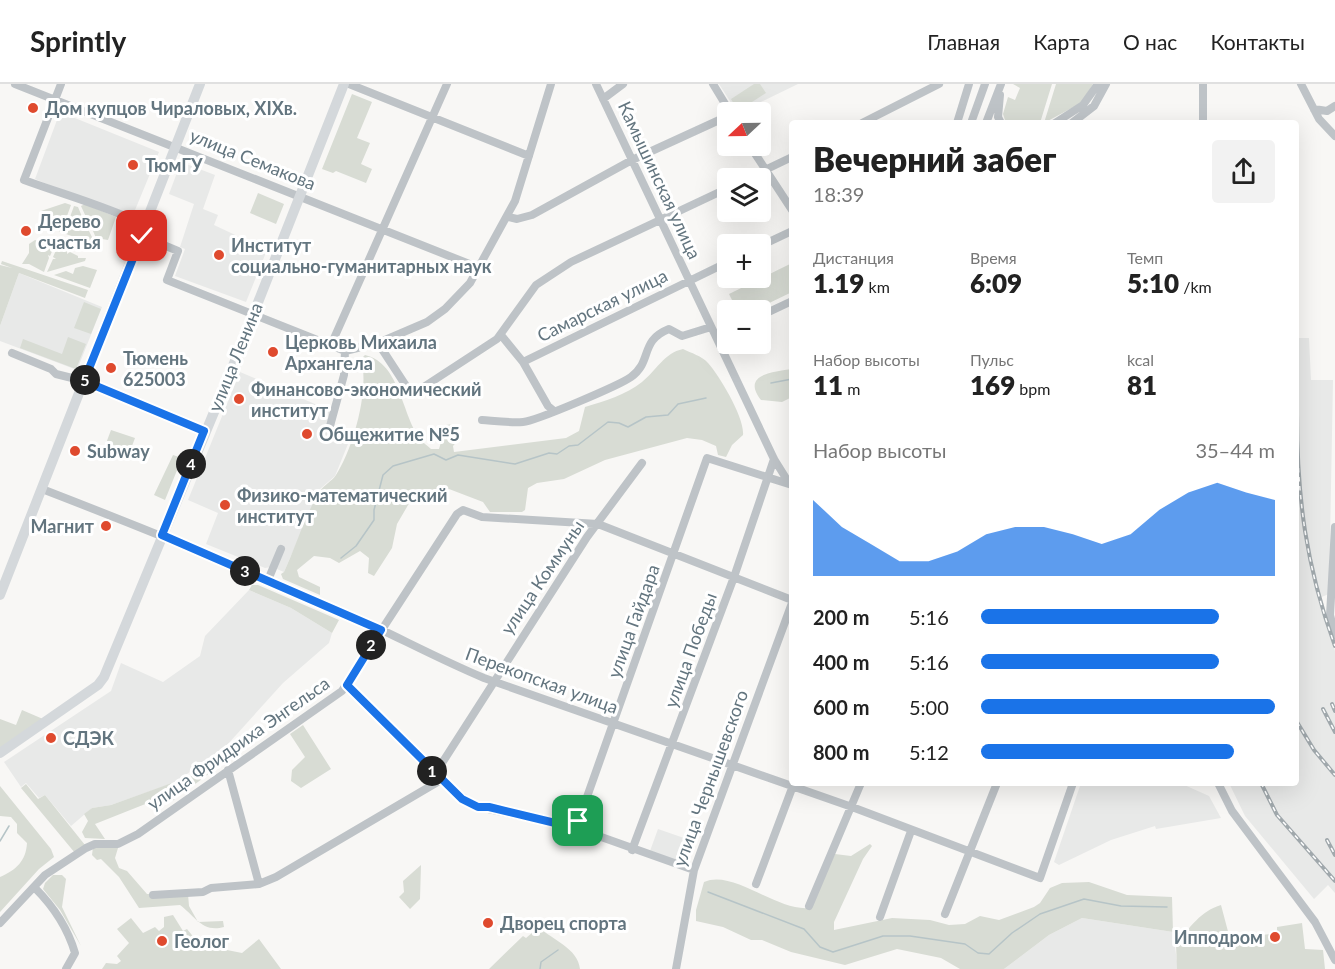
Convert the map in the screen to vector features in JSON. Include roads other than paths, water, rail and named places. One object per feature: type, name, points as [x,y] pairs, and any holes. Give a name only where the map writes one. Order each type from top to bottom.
[{"type":"main road","points":[[0,595],[200,84]]},
{"type":"main road","name":"улица Ленина","points":[[0,753],[98,684],[104,677],[344,84]]},
{"type":"street","name":"улица Семакова","points":[[15,84],[477,267]]},
{"type":"street","points":[[61,84],[24,180],[74,200],[88,201],[145,225]]},
{"type":"street","points":[[349,84],[529,156]]},
{"type":"street","points":[[331,345],[447,84]]},
{"type":"street","points":[[142,236],[178,251],[167,280],[345,351],[378,344],[419,326],[445,309],[470,283],[477,267],[508,217],[551,84]]},
{"type":"street","name":"Камышинская улица","points":[[596,84],[774,459],[789,482]]},
{"type":"street","points":[[603,99],[623,84]]},
{"type":"street","points":[[713,84],[723,102]]},
{"type":"street","points":[[877,120],[939,84]]},
{"type":"street","points":[[958,120],[969,84]]},
{"type":"street","points":[[972,120],[985,84]]},
{"type":"street","points":[[987,120],[1000,84]]},
{"type":"street","points":[[1000,84],[1000,120]]},
{"type":"street","points":[[1060,120],[1083,105],[1098,84]]},
{"type":"street","points":[[1076,120],[1095,106],[1106,84]]},
{"type":"street","points":[[1203,84],[1203,120]]},
{"type":"street","points":[[1301,84],[1319,119],[1335,136]]},
{"type":"street","points":[[1314,109],[1327,111],[1335,106]]},
{"type":"street","points":[[508,217],[517,219],[532,214],[632,160],[717,120]]},
{"type":"street","points":[[770,168],[789,158]]},
{"type":"street","points":[[771,178],[789,205]]},
{"type":"street","points":[[378,344],[410,392],[419,390],[481,351],[501,335],[504,327],[536,285],[571,262],[717,193]]},
{"type":"street","points":[[771,241],[789,232]]},
{"type":"street","name":"Самарская улица","points":[[523,362],[717,267]]},
{"type":"street","points":[[771,311],[789,302]]},
{"type":"street","points":[[482,420],[525,422],[554,411],[631,377],[643,364],[651,340],[658,333],[669,329],[682,336],[711,327]]},
{"type":"street","points":[[501,335],[523,362],[548,406],[554,411]]},
{"type":"street","points":[[330,426],[344,375],[345,351]]},
{"type":"street","points":[[12,353],[51,369],[56,374],[84,381],[204,431]]},
{"type":"street","name":"улица Гайдара","points":[[576,828],[675,554],[707,458],[767,478]]},
{"type":"street","name":"улица Победы","points":[[632,850],[734,577],[774,459]]},
{"type":"street","name":"улица Коммуны","points":[[153,895],[203,892],[211,888],[259,884],[276,877],[438,777],[494,681],[598,524],[642,463]]},
{"type":"street","points":[[767,478],[789,484]]},
{"type":"street","name":"Перекопская улица","points":[[42,489],[162,535],[268,580],[381,630],[435,658],[672,746],[789,784]]},
{"type":"street","name":"улица Фридриха Энгельса","points":[[0,922],[45,875],[86,848],[125,842],[319,709],[347,685],[458,514],[469,510],[482,517],[598,524]]},
{"type":"street","points":[[598,524],[789,601]]},
{"type":"street","points":[[1335,527],[1330,615],[1335,635]]},
{"type":"street","points":[[268,580],[281,549]]},
{"type":"street","name":"улица Чернышевского","points":[[676,969],[694,870],[730,766],[789,610]]},
{"type":"street","points":[[347,685],[462,799],[478,807],[489,807],[576,828],[632,850],[694,870]]},
{"type":"street","points":[[228,770],[259,884]]},
{"type":"street","points":[[756,884],[794,786]]},
{"type":"street","name":"Перекопская улица","points":[[797,786],[1040,878],[1072,786]]},
{"type":"street","points":[[809,906],[842,822],[852,807],[860,786]]},
{"type":"street","points":[[945,914],[997,786]]},
{"type":"street","points":[[1220,786],[1232,811],[1315,922],[1335,960]]},
{"type":"street","points":[[880,917],[911,831]]},
{"type":"street","points":[[35,888],[46,899],[72,941],[75,953],[66,969]]},
{"type":"waterway","points":[[771,383],[789,380]]},
{"type":"waterway","points":[[341,558],[356,546],[374,520],[374,510],[383,475],[393,466],[434,454],[446,460],[458,455],[515,464],[549,453],[557,454],[569,446],[578,445],[608,422],[628,427],[646,417],[668,415],[678,404],[706,398]]},
{"type":"waterway","points":[[0,841],[9,826]]},
{"type":"waterway","points":[[708,892],[804,929],[820,947],[833,952],[883,936],[910,936],[965,944],[978,953],[989,954],[1012,933],[1040,914],[1084,899],[1121,906],[1167,907]]},
{"type":"waterway","points":[[540,969],[541,962],[558,950]]},
{"type":"railway","points":[[1299,474],[1310,560],[1335,646]]},
{"type":"railway","points":[[1332,704],[1335,711]]},
{"type":"railway","points":[[1323,709],[1335,732]]},
{"type":"railway","points":[[1299,725],[1314,750],[1335,775]]},
{"type":"railway","points":[[1262,786],[1277,815],[1335,881]]},
{"type":"railway","points":[[1327,840],[1335,855]]},
{"type":"place","name":"Дом купцов Чираловых, XIXв.","points":[[33,108]]},
{"type":"place","name":"ТюмГУ","points":[[133,165]]},
{"type":"place","name":"Дерево счастья","points":[[26,231]]},
{"type":"place","name":"Институт социально-гуманитарных наук","points":[[219,255]]},
{"type":"place","name":"Церковь Михаила Архангела","points":[[273,352]]},
{"type":"place","name":"Тюмень 625003","points":[[111,368]]},
{"type":"place","name":"Финансово-экономический институт","points":[[239,399]]},
{"type":"place","name":"Общежитие №5","points":[[307,434]]},
{"type":"place","name":"Subway","points":[[75,451]]},
{"type":"place","name":"Физико-математический институт","points":[[225,505]]},
{"type":"place","name":"Магнит","points":[[106,526]]},
{"type":"place","name":"СДЭК","points":[[51,738]]},
{"type":"place","name":"Дворец спорта","points":[[488,923]]},
{"type":"place","name":"Ипподром","points":[[1275,937]]},
{"type":"place","name":"Геолог","points":[[162,941]]}]
